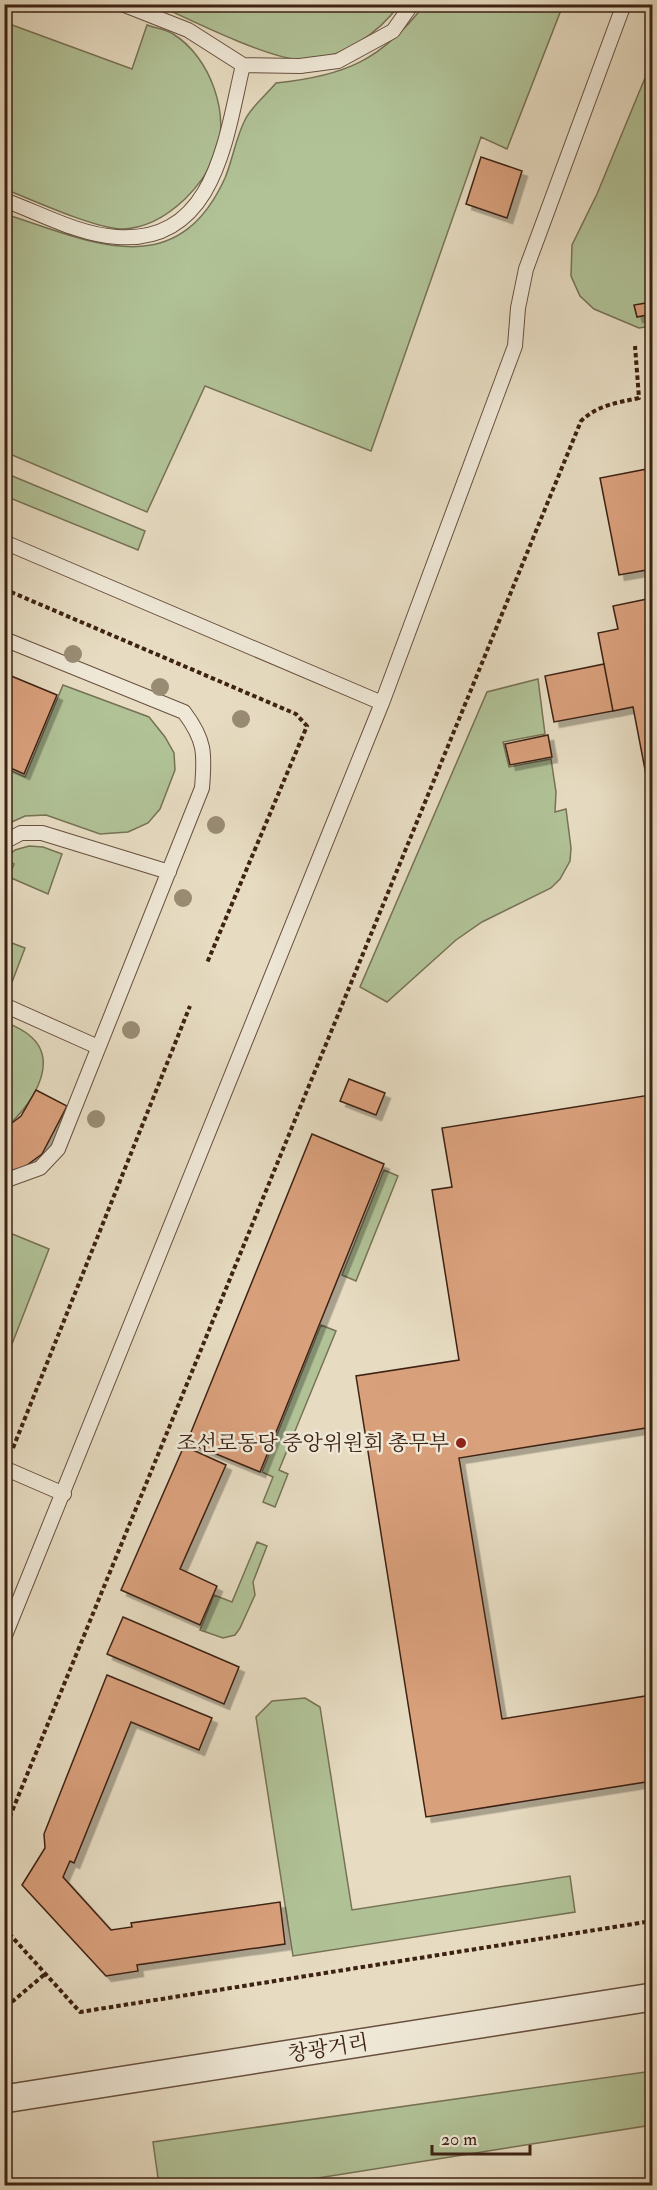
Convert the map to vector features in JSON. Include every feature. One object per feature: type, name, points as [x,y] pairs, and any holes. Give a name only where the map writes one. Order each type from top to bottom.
[{"type":"street","name":"창광거리","points":[[4,2099],[652,1997]]},
{"type":"lane","points":[[122,4],[188,30],[243,65],[300,66],[338,60],[393,31],[412,4]]},
{"type":"lane","points":[[4,1638],[382,703],[515,346],[518,308],[526,269],[624,4]]},
{"type":"lane","points":[[4,200],[88,231],[117,237],[147,235],[185,217],[202,199],[221,159],[243,65]]},
{"type":"lane","points":[[4,542],[382,703]]},
{"type":"lane","points":[[4,639],[184,712],[197,730],[205,753],[202,788],[58,1149],[40,1168],[4,1181]]},
{"type":"lane","points":[[4,842],[21,833],[42,833],[169,872]]},
{"type":"lane","points":[[4,1005],[98,1047]]},
{"type":"lane","points":[[4,1468],[64,1494]]},
{"type":"path","points":[[4,1830],[581,421],[591,412],[605,405],[639,398],[635,346]]},
{"type":"path","points":[[12,1449],[190,1006]]},
{"type":"path","points":[[4,1928],[80,2012],[652,1921]]},
{"type":"path","points":[[4,2002],[13,2001],[45,1974]]},
{"type":"green space","points":[[425,4],[563,5],[507,149],[481,137],[371,451],[205,386],[147,512],[5,452],[5,214],[68,235],[128,247],[156,244],[182,233],[205,212],[225,178],[246,118],[276,83],[322,76],[360,62],[393,39]]},
{"type":"green space","points":[[158,5],[399,5],[381,25],[358,43],[331,55],[303,60],[271,54],[251,47]]},
{"type":"green space","points":[[4,22],[132,69],[147,25],[170,32],[186,44],[198,57],[207,72],[219,107],[221,125],[214,159],[198,185],[171,211],[156,220],[139,227],[121,229],[80,219],[5,189]]},
{"type":"green space","points":[[652,61],[652,326],[639,328],[594,309],[580,296],[571,276],[572,245],[597,194]]},
{"type":"green space","points":[[5,473],[145,531],[138,550],[5,496]]},
{"type":"green space","points":[[538,679],[545,734],[503,742],[509,767],[551,759],[556,792],[555,812],[566,809],[571,848],[570,861],[560,879],[551,888],[482,922],[456,940],[387,1002],[360,987],[487,692]]},
{"type":"green space","points":[[63,685],[149,717],[165,737],[174,753],[175,770],[160,809],[148,823],[128,832],[100,834],[46,815],[25,816],[5,825],[7,769],[25,777]]},
{"type":"green space","points":[[29,846],[43,847],[62,854],[48,894],[9,877],[14,864],[5,859],[15,850]]},
{"type":"green space","points":[[4,940],[25,948],[9,990],[5,988]]},
{"type":"green space","points":[[4,1021],[29,1035],[39,1046],[43,1058],[42,1072],[31,1098],[23,1110],[4,1129]]},
{"type":"green space","points":[[384,1170],[398,1176],[356,1281],[342,1275]]},
{"type":"green space","points":[[5,1231],[49,1249],[5,1362],[5,1298],[8,1288]]},
{"type":"green space","points":[[321,1325],[336,1331],[279,1470],[288,1474],[275,1507],[263,1502],[273,1477],[262,1472]]},
{"type":"green space","points":[[257,1542],[267,1546],[253,1582],[255,1595],[240,1628],[235,1635],[223,1638],[200,1630],[214,1595],[232,1602]]},
{"type":"green space","points":[[305,1698],[320,1707],[352,1910],[570,1876],[575,1912],[293,1956],[256,1717],[272,1701]]},
{"type":"green space","points":[[652,2071],[652,2125],[274,2185],[159,2185],[153,2142]]},
{"type":"building","points":[[481,157],[522,171],[507,218],[466,204]]},
{"type":"building","points":[[652,302],[652,314],[637,317],[634,305]]},
{"type":"building","points":[[652,468],[652,569],[619,575],[600,478]]},
{"type":"building","points":[[652,598],[652,806],[633,707],[613,711],[598,633],[618,629],[613,606]]},
{"type":"building","points":[[604,664],[613,711],[554,722],[545,676]]},
{"type":"building","points":[[4,673],[57,695],[24,774],[6,766],[4,770]]},
{"type":"building","points":[[548,735],[552,757],[510,765],[505,744]]},
{"type":"building","points":[[349,1079],[385,1093],[376,1115],[340,1101]]},
{"type":"building","points":[[36,1090],[67,1106],[42,1154],[23,1168],[4,1172],[4,1129],[21,1116]]},
{"type":"building","name":"조선로동당 중앙위원회 총무부","points":[[650,1095],[652,1113],[652,1427],[459,1458],[502,1719],[652,1695],[652,1781],[426,1817],[356,1376],[459,1360],[432,1190],[452,1187],[442,1128]]},
{"type":"building","points":[[312,1134],[384,1164],[260,1472],[187,1442]]},
{"type":"building","points":[[184,1446],[226,1465],[180,1569],[217,1586],[200,1625],[121,1590]]},
{"type":"building","points":[[123,1617],[239,1667],[224,1704],[107,1654]]},
{"type":"building","points":[[107,1675],[212,1718],[199,1750],[131,1722],[74,1863],[70,1861],[63,1877],[111,1930],[132,1927],[131,1923],[280,1902],[285,1944],[137,1965],[138,1971],[106,1976],[22,1885],[45,1848],[44,1834]]},
{"type":"place","name":"조선로동당 중앙위원회 총무부","points":[[461,1443]]}]
